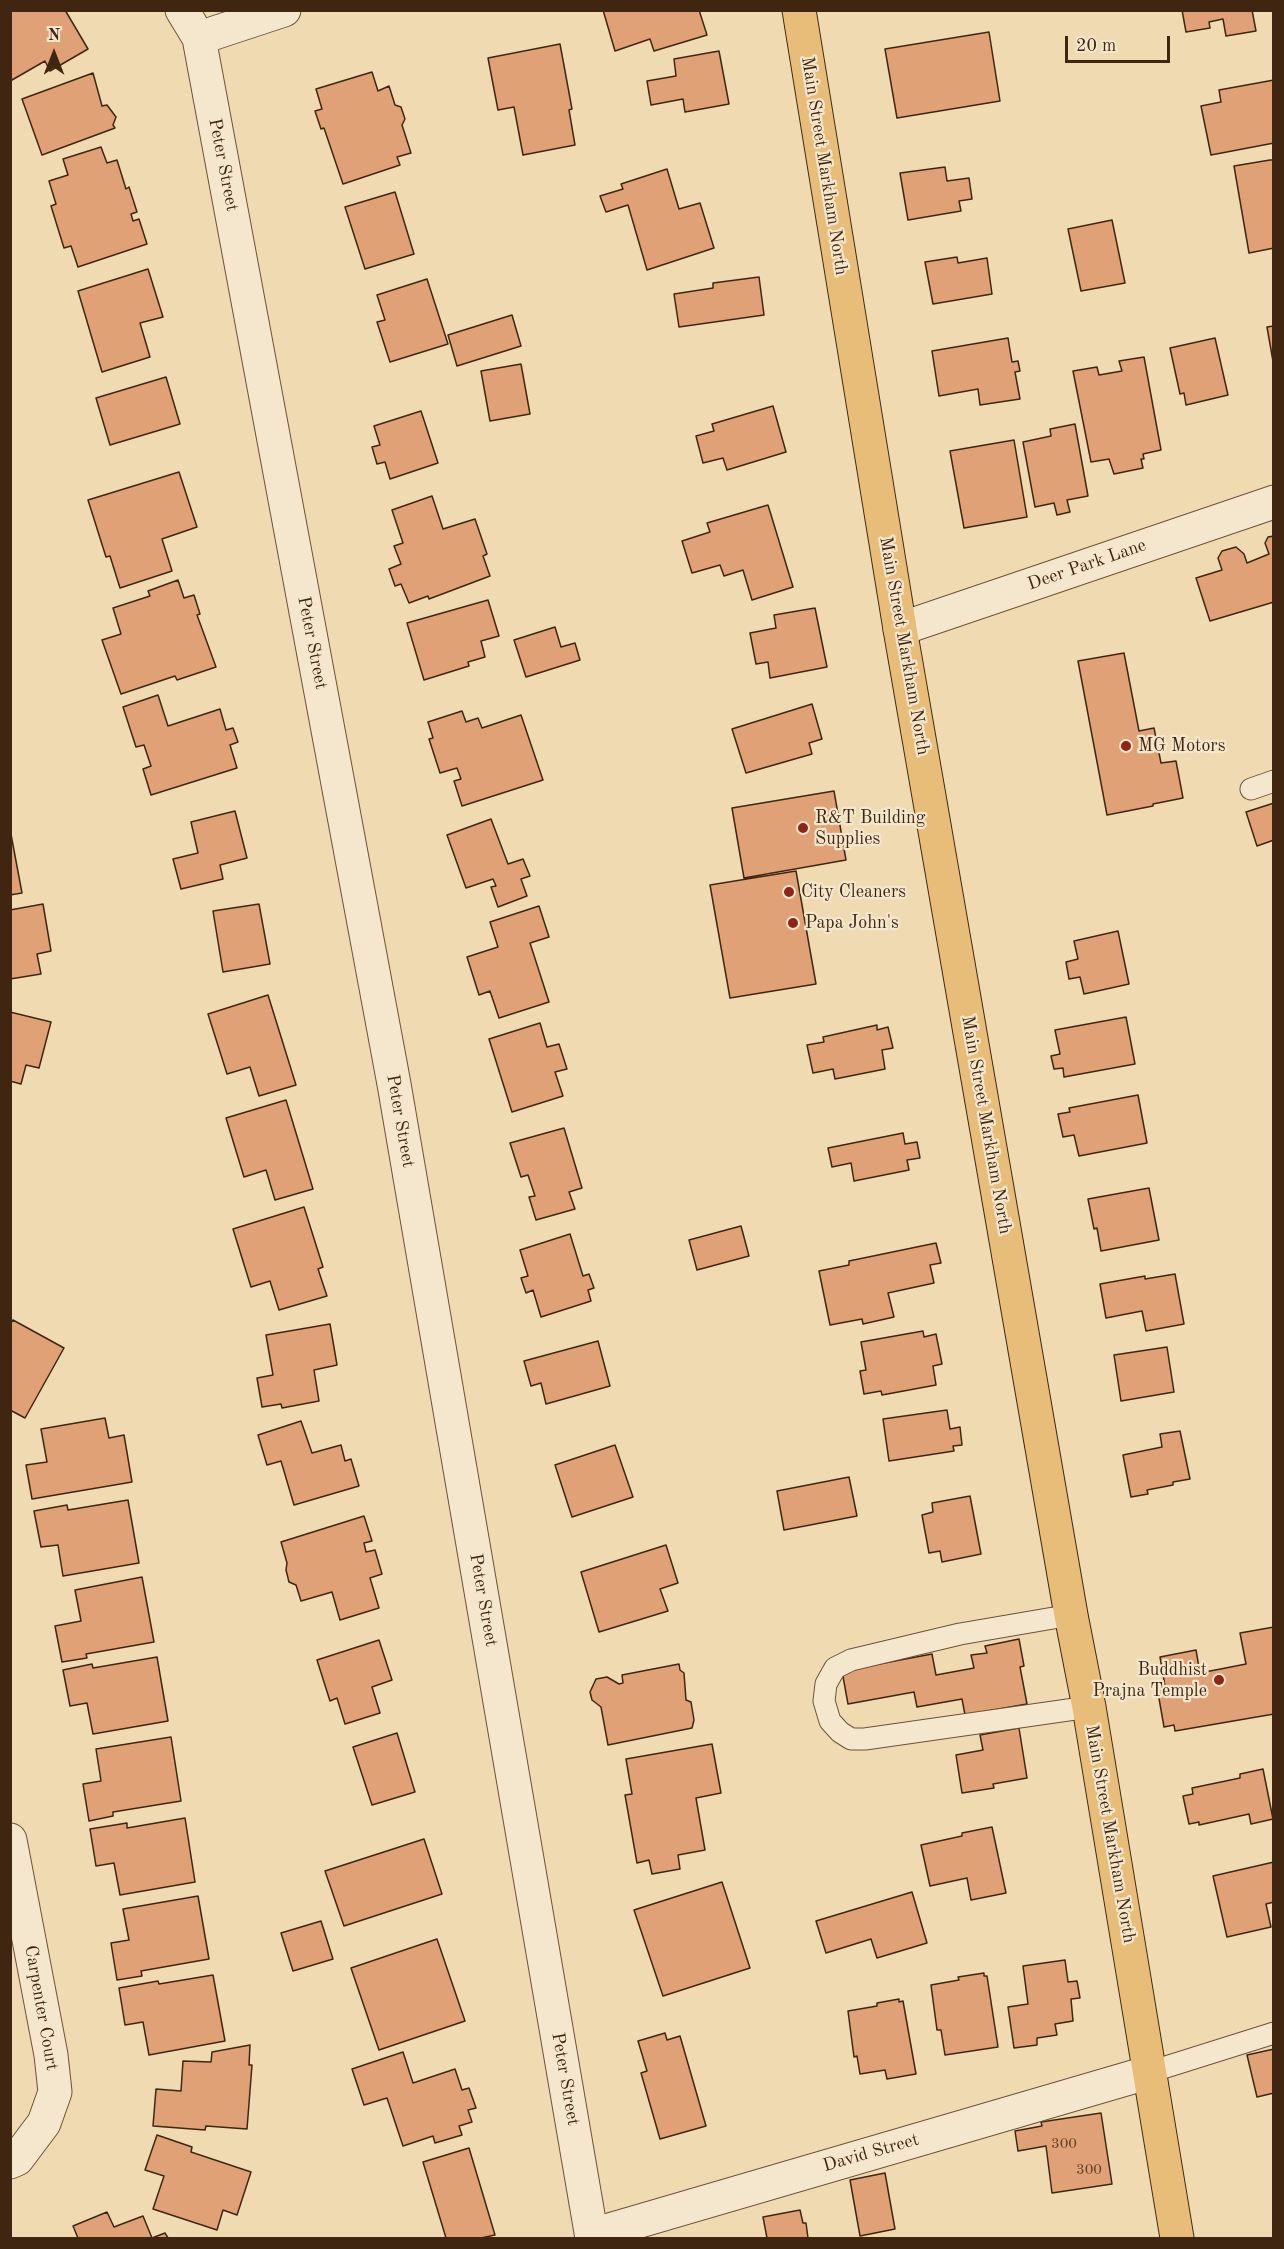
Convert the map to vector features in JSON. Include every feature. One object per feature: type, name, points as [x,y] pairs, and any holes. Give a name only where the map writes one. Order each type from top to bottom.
[{"type":"main road","name":"Main Street Markham North","points":[[799,10],[900,629],[1071,1615],[1089,1707],[1177,2238]]},
{"type":"street","points":[[190,24],[284,10]]},
{"type":"street","name":"Peter Street","points":[[190,24],[392,1072],[592,2237]]},
{"type":"street","name":"Deer Park Lane","points":[[900,629],[1274,502]]},
{"type":"street","name":"Carpenter Court","points":[[10,1839],[51,2055],[55,2092],[44,2123],[17,2159],[10,2162]]},
{"type":"street","name":"David Street","points":[[592,2237],[1150,2072]]},
{"type":"lane","points":[[1251,789],[1274,781]]},
{"type":"lane","points":[[1071,1615],[960,1634],[851,1660],[835,1668],[826,1684],[824,1701],[830,1721],[840,1732],[851,1739],[1089,1707]]},
{"type":"lane","points":[[1150,2072],[1274,2033]]},
{"type":"building","points":[[10,10],[65,10],[88,49],[50,71],[45,61],[12,80],[10,77]]},
{"type":"building","points":[[603,10],[699,10],[707,35],[654,51],[650,39],[615,51]]},
{"type":"building","points":[[1182,10],[1252,10],[1256,31],[1226,36],[1223,19],[1209,22],[1210,28],[1186,32]]},
{"type":"building","points":[[989,32],[1000,101],[897,118],[885,49]]},
{"type":"building","points":[[560,44],[572,109],[569,110],[575,145],[523,155],[514,107],[498,110],[488,58]]},
{"type":"building","points":[[719,51],[729,104],[685,112],[683,99],[651,105],[647,81],[676,76],[674,59]]},
{"type":"building","points":[[372,72],[378,91],[389,86],[395,105],[401,107],[405,119],[402,125],[411,153],[397,157],[400,165],[343,184],[324,128],[321,129],[315,111],[322,109],[316,89]]},
{"type":"building","points":[[93,73],[102,106],[107,105],[116,117],[113,125],[115,128],[42,155],[22,99]]},
{"type":"building","points":[[1274,80],[1274,143],[1211,155],[1201,106],[1221,102],[1219,90]]},
{"type":"building","points":[[101,147],[107,163],[117,160],[126,189],[129,187],[137,212],[131,214],[133,221],[139,219],[147,244],[78,267],[71,246],[64,248],[51,206],[56,204],[49,181],[68,175],[63,159]]},
{"type":"building","points":[[1274,160],[1274,248],[1249,253],[1234,166]]},
{"type":"building","points":[[945,167],[947,181],[969,178],[972,199],[959,201],[961,211],[908,220],[900,173]]},
{"type":"building","points":[[667,169],[679,209],[700,203],[714,248],[647,270],[628,205],[606,212],[600,196],[623,189],[621,184]]},
{"type":"building","points":[[395,192],[414,254],[365,269],[345,207]]},
{"type":"building","points":[[1112,220],[1125,283],[1081,291],[1068,229]]},
{"type":"building","points":[[957,257],[958,263],[987,258],[992,294],[933,304],[925,262]]},
{"type":"building","points":[[148,269],[163,317],[140,323],[150,357],[102,372],[78,291]]},
{"type":"building","points":[[759,277],[764,315],[679,327],[674,294],[713,288],[713,283]]},
{"type":"building","points":[[427,279],[448,344],[390,362],[377,322],[385,320],[377,295]]},
{"type":"building","points":[[512,315],[521,346],[457,366],[448,335]]},
{"type":"building","points":[[1274,326],[1274,367],[1267,327]]},
{"type":"building","points":[[1008,338],[1012,362],[1018,361],[1020,371],[1015,372],[1020,399],[980,405],[978,389],[939,396],[932,351]]},
{"type":"building","points":[[1215,338],[1228,395],[1186,405],[1184,393],[1180,394],[1170,348]]},
{"type":"building","points":[[1144,357],[1161,450],[1143,454],[1144,459],[1141,459],[1143,468],[1114,474],[1109,459],[1091,462],[1073,371],[1097,367],[1099,375],[1122,371],[1119,361]]},
{"type":"building","points":[[521,364],[530,414],[490,421],[481,371]]},
{"type":"building","points":[[166,377],[180,424],[110,445],[96,398]]},
{"type":"building","points":[[773,406],[786,452],[727,470],[723,458],[703,463],[696,436],[714,431],[712,424]]},
{"type":"building","points":[[421,411],[438,463],[390,479],[385,462],[377,464],[372,447],[380,445],[374,426]]},
{"type":"building","points":[[1075,424],[1088,496],[1067,500],[1070,512],[1057,515],[1054,503],[1035,507],[1023,442],[1051,436],[1050,429]]},
{"type":"building","points":[[1014,440],[1027,517],[964,528],[950,451]]},
{"type":"building","points":[[179,472],[197,527],[162,539],[172,571],[120,588],[110,556],[106,557],[88,500]]},
{"type":"building","points":[[432,496],[443,529],[475,519],[487,554],[483,556],[490,576],[429,599],[428,596],[409,603],[401,584],[395,586],[389,569],[401,564],[394,546],[403,543],[392,510]]},
{"type":"building","points":[[768,505],[793,587],[752,600],[743,570],[724,576],[720,565],[692,573],[682,541],[710,532],[707,523]]},
{"type":"building","points":[[1274,536],[1274,602],[1210,621],[1196,578],[1222,570],[1218,558],[1222,551],[1236,547],[1244,554],[1247,563],[1269,554],[1265,543],[1268,537]]},
{"type":"building","points":[[178,580],[184,598],[194,595],[200,614],[197,615],[216,667],[177,680],[175,676],[121,694],[102,640],[121,634],[113,608],[150,596],[148,591]]},
{"type":"building","points":[[488,600],[499,636],[481,641],[485,657],[468,662],[469,666],[424,680],[407,623]]},
{"type":"building","points":[[815,608],[827,667],[770,678],[768,662],[756,664],[750,633],[776,628],[774,615]]},
{"type":"building","points":[[555,627],[561,647],[575,643],[580,660],[526,677],[514,640]]},
{"type":"building","name":"MG Motors","points":[[1124,653],[1139,731],[1154,728],[1161,763],[1176,761],[1183,798],[1107,815],[1078,661]]},
{"type":"building","points":[[158,695],[168,726],[220,709],[226,730],[233,728],[238,742],[230,745],[237,768],[151,795],[143,769],[151,766],[144,745],[136,747],[123,707]]},
{"type":"building","points":[[812,704],[822,739],[809,743],[812,754],[746,773],[732,729]]},
{"type":"building","points":[[462,711],[466,722],[478,718],[482,728],[521,715],[543,780],[462,806],[454,781],[461,779],[457,768],[440,773],[429,739],[433,738],[428,722]]},
{"type":"building","points":[[834,791],[846,860],[744,878],[732,808]]},
{"type":"building","points":[[1274,803],[1274,840],[1257,846],[1246,812]]},
{"type":"building","points":[[235,811],[247,858],[220,865],[223,879],[181,889],[173,859],[198,853],[191,822]]},
{"type":"building","points":[[491,819],[508,864],[523,859],[530,876],[521,879],[527,896],[498,907],[491,887],[496,886],[493,879],[466,888],[447,835]]},
{"type":"building","points":[[10,829],[22,893],[10,895]]},
{"type":"building","points":[[796,871],[816,984],[730,998],[710,885]]},
{"type":"building","points":[[43,904],[51,951],[37,954],[41,974],[10,979],[10,910]]},
{"type":"building","points":[[259,904],[270,964],[223,972],[213,911]]},
{"type":"building","points":[[539,906],[549,937],[530,943],[549,1002],[499,1018],[490,991],[479,995],[467,957],[498,947],[490,922]]},
{"type":"building","points":[[1118,931],[1129,984],[1084,994],[1080,977],[1069,979],[1066,962],[1078,959],[1074,941]]},
{"type":"building","points":[[268,995],[296,1085],[259,1096],[250,1067],[227,1074],[208,1014]]},
{"type":"building","points":[[10,1012],[51,1022],[39,1068],[26,1065],[21,1084],[10,1081]]},
{"type":"building","points":[[1126,1017],[1135,1064],[1064,1077],[1063,1068],[1054,1069],[1051,1056],[1060,1054],[1055,1030]]},
{"type":"building","points":[[540,1023],[547,1047],[559,1044],[567,1069],[555,1072],[563,1096],[512,1112],[489,1039]]},
{"type":"building","points":[[877,1025],[877,1030],[888,1027],[893,1048],[882,1050],[885,1069],[835,1079],[833,1069],[813,1073],[807,1045],[824,1042],[823,1037]]},
{"type":"building","points":[[1138,1095],[1147,1143],[1079,1156],[1074,1135],[1063,1137],[1058,1114],[1070,1112],[1069,1108]]},
{"type":"building","points":[[286,1100],[313,1189],[275,1200],[266,1170],[244,1177],[226,1118]]},
{"type":"building","points":[[564,1128],[582,1188],[569,1192],[575,1209],[536,1220],[529,1197],[535,1196],[528,1175],[521,1177],[510,1143]]},
{"type":"building","points":[[903,1133],[905,1144],[917,1142],[920,1158],[907,1160],[909,1170],[854,1181],[851,1163],[832,1167],[828,1148]]},
{"type":"building","points":[[1149,1188],[1159,1240],[1101,1251],[1088,1199]]},
{"type":"building","points":[[304,1207],[323,1267],[318,1269],[327,1296],[279,1310],[270,1281],[251,1287],[233,1229]]},
{"type":"building","points":[[741,1226],[749,1256],[697,1270],[689,1240]]},
{"type":"building","points":[[570,1234],[583,1276],[589,1274],[594,1288],[588,1290],[591,1301],[541,1317],[533,1290],[526,1293],[521,1278],[528,1276],[520,1250]]},
{"type":"building","points":[[936,1243],[941,1263],[930,1265],[934,1283],[888,1293],[894,1317],[863,1324],[862,1319],[830,1325],[819,1271],[849,1265],[849,1261]]},
{"type":"building","points":[[1175,1274],[1184,1324],[1146,1331],[1142,1311],[1106,1318],[1100,1284],[1145,1276],[1145,1279]]},
{"type":"building","points":[[13,1320],[64,1348],[25,1418],[10,1410],[10,1324]]},
{"type":"building","points":[[330,1324],[337,1365],[314,1370],[319,1401],[282,1408],[281,1404],[262,1407],[257,1378],[273,1375],[266,1335]]},
{"type":"building","points":[[923,1331],[924,1337],[936,1334],[942,1364],[933,1366],[936,1385],[882,1395],[881,1391],[864,1394],[860,1371],[866,1370],[861,1342]]},
{"type":"building","points":[[598,1341],[610,1386],[546,1404],[541,1383],[531,1386],[524,1361]]},
{"type":"building","points":[[1167,1347],[1174,1392],[1121,1401],[1114,1355]]},
{"type":"building","points":[[947,1410],[950,1429],[960,1427],[962,1445],[953,1446],[954,1451],[889,1461],[883,1419]]},
{"type":"building","points":[[105,1418],[109,1438],[124,1435],[132,1482],[32,1499],[26,1465],[47,1462],[41,1429]]},
{"type":"building","points":[[301,1421],[312,1453],[341,1445],[345,1461],[351,1459],[359,1486],[294,1505],[281,1461],[267,1465],[258,1435]]},
{"type":"building","points":[[1180,1431],[1190,1479],[1147,1490],[1148,1494],[1131,1497],[1123,1455],[1162,1447],[1160,1434]]},
{"type":"building","points":[[615,1445],[633,1497],[572,1517],[555,1465]]},
{"type":"building","points":[[849,1477],[857,1516],[784,1530],[777,1491]]},
{"type":"building","points":[[970,1496],[981,1554],[942,1562],[940,1551],[929,1553],[922,1515],[933,1512],[932,1503]]},
{"type":"building","points":[[128,1500],[139,1563],[63,1576],[58,1545],[41,1547],[34,1511],[67,1505],[68,1510]]},
{"type":"building","points":[[364,1516],[372,1541],[364,1543],[366,1552],[375,1550],[382,1574],[370,1578],[379,1608],[340,1620],[332,1592],[301,1601],[296,1585],[289,1582],[281,1542]]},
{"type":"building","points":[[666,1545],[678,1583],[660,1589],[668,1611],[599,1632],[581,1572]]},
{"type":"building","points":[[142,1577],[154,1642],[86,1654],[87,1658],[62,1662],[55,1626],[81,1621],[75,1590]]},
{"type":"building","name":"Buddhist Prajna Temple","points":[[1274,1627],[1274,1714],[1175,1731],[1174,1725],[1164,1727],[1157,1687],[1165,1686],[1160,1657],[1196,1650],[1200,1673],[1246,1664],[1240,1633]]},
{"type":"building","points":[[1019,1639],[1024,1666],[1020,1667],[1027,1704],[965,1715],[962,1699],[917,1707],[914,1692],[848,1704],[842,1671],[932,1654],[936,1675],[974,1668],[971,1655],[987,1653],[985,1646]]},
{"type":"building","points":[[379,1640],[392,1680],[372,1687],[380,1713],[345,1724],[337,1698],[330,1701],[317,1660]]},
{"type":"building","points":[[157,1657],[168,1721],[93,1734],[87,1703],[70,1706],[63,1670],[92,1664],[93,1668]]},
{"type":"building","points":[[679,1664],[680,1670],[684,1673],[686,1700],[691,1702],[694,1720],[692,1728],[608,1745],[601,1707],[592,1700],[590,1692],[596,1679],[607,1677],[619,1684],[623,1683],[622,1675]]},
{"type":"building","points":[[1019,1728],[1027,1778],[993,1784],[994,1788],[962,1793],[956,1755],[983,1750],[980,1735]]},
{"type":"building","points":[[397,1733],[415,1792],[372,1805],[353,1747]]},
{"type":"building","points":[[171,1737],[181,1801],[113,1812],[113,1816],[89,1821],[83,1784],[101,1781],[96,1749]]},
{"type":"building","points":[[712,1744],[721,1793],[696,1798],[705,1850],[678,1855],[680,1869],[652,1874],[649,1860],[637,1863],[625,1795],[632,1794],[626,1759]]},
{"type":"building","points":[[1263,1769],[1273,1819],[1251,1824],[1249,1814],[1199,1825],[1199,1822],[1189,1824],[1183,1796],[1193,1794],[1192,1788],[1240,1778],[1240,1774]]},
{"type":"building","points":[[185,1818],[195,1882],[120,1895],[114,1863],[96,1866],[90,1829],[127,1823],[127,1828]]},
{"type":"building","points":[[992,1827],[1006,1893],[971,1900],[967,1878],[930,1886],[921,1845]]},
{"type":"building","points":[[424,1839],[442,1894],[344,1926],[325,1871]]},
{"type":"building","points":[[1274,1862],[1274,1902],[1266,1904],[1271,1927],[1227,1937],[1213,1876]]},
{"type":"building","points":[[722,1882],[750,1968],[663,1996],[634,1910]]},
{"type":"building","points":[[912,1892],[927,1943],[877,1958],[871,1939],[826,1953],[816,1921]]},
{"type":"building","points":[[198,1896],[209,1959],[141,1971],[142,1976],[117,1980],[111,1943],[129,1940],[123,1909]]},
{"type":"building","points":[[321,1921],[333,1959],[293,1971],[281,1933]]},
{"type":"building","points":[[437,1939],[465,2021],[379,2050],[351,1968]]},
{"type":"building","points":[[1065,1960],[1068,1982],[1077,1981],[1080,1998],[1071,1999],[1073,2021],[1055,2024],[1057,2035],[1037,2038],[1037,2045],[1014,2048],[1008,2007],[1028,2004],[1023,1966]]},
{"type":"building","points":[[984,1973],[984,1976],[987,1976],[998,2047],[945,2055],[941,2030],[937,2030],[931,1985],[959,1980],[958,1977]]},
{"type":"building","points":[[213,1975],[225,2041],[149,2055],[143,2022],[125,2025],[119,1988]]},
{"type":"building","points":[[899,1999],[899,2002],[903,2001],[916,2074],[887,2079],[885,2070],[860,2074],[857,2056],[854,2057],[848,2011]]},
{"type":"building","points":[[665,2033],[667,2040],[680,2036],[706,2126],[660,2139],[641,2073],[647,2071],[638,2041]]},
{"type":"building","points":[[250,2045],[249,2065],[252,2065],[247,2129],[206,2126],[205,2130],[153,2126],[156,2089],[181,2091],[183,2061],[211,2062],[212,2052]]},
{"type":"building","points":[[1274,2049],[1274,2093],[1257,2097],[1247,2055]]},
{"type":"building","points":[[403,2052],[413,2083],[455,2069],[462,2090],[469,2088],[476,2108],[468,2110],[472,2122],[459,2126],[462,2135],[435,2143],[433,2136],[403,2146],[387,2098],[364,2105],[352,2069]]},
{"type":"building","points":[[1101,2113],[1112,2184],[1052,2193],[1046,2146],[1018,2151],[1015,2131],[1042,2126],[1041,2122]]},
{"type":"building","points":[[157,2135],[192,2147],[191,2152],[251,2172],[237,2215],[223,2210],[217,2230],[153,2209],[164,2176],[145,2170]]},
{"type":"building","points":[[469,2148],[495,2235],[481,2238],[446,2238],[423,2162]]},
{"type":"building","points":[[885,2173],[895,2229],[860,2236],[850,2180]]},
{"type":"building","points":[[800,2210],[803,2223],[806,2223],[808,2238],[767,2238],[763,2217]]},
{"type":"building","points":[[107,2212],[114,2227],[143,2216],[152,2238],[78,2238],[73,2226]]},
{"type":"building","points":[[165,2233],[168,2238],[152,2238]]},
{"type":"place","name":"MG Motors","points":[[1126,746]]},
{"type":"place","name":"R&T Building Supplies","points":[[803,828]]},
{"type":"place","name":"City Cleaners","points":[[789,892]]},
{"type":"place","name":"Papa John's","points":[[793,923]]},
{"type":"place","name":"Buddhist Prajna Temple","points":[[1219,1680]]}]
